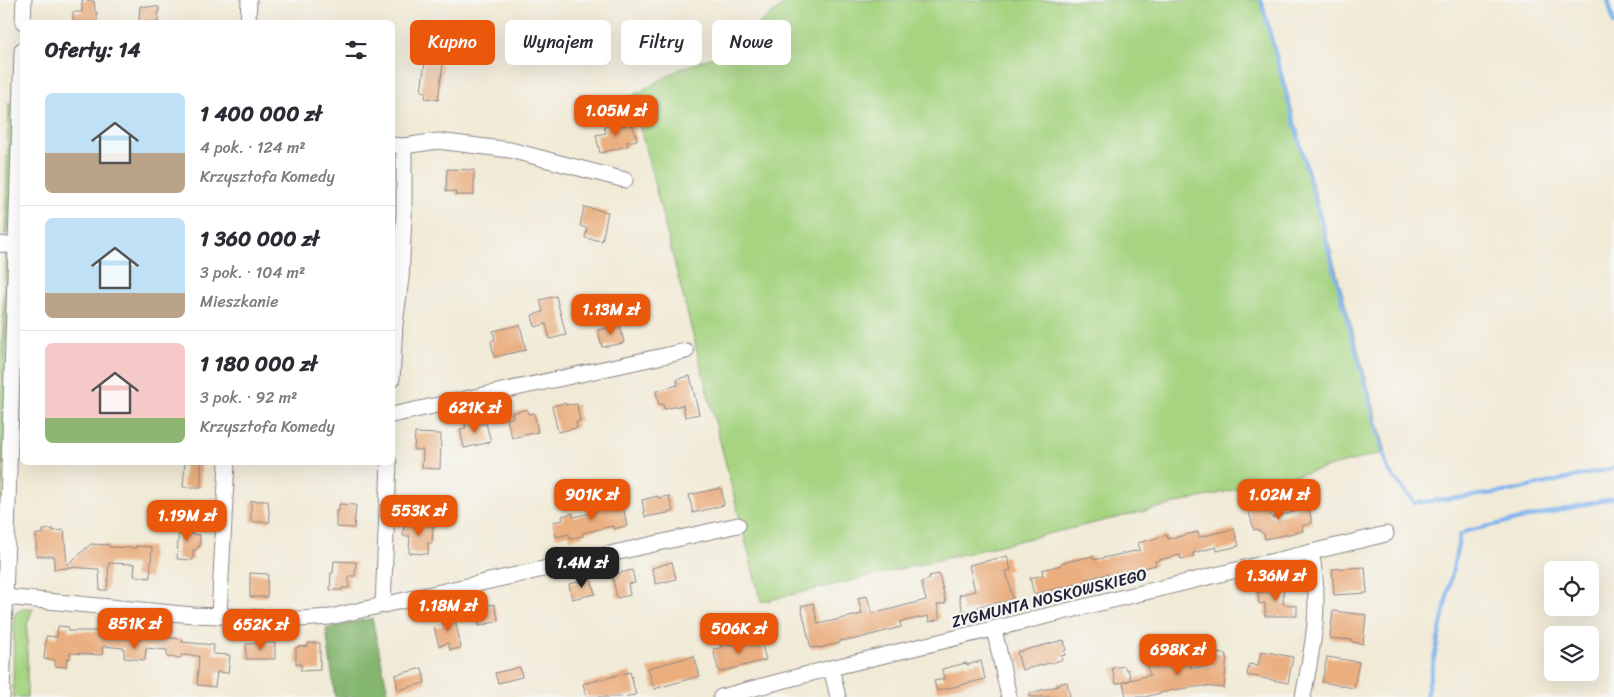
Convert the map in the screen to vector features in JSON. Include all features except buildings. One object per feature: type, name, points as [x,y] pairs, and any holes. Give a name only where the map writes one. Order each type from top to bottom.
[{"type":"street","points":[[23,20],[24,0]]},
{"type":"street","points":[[248,20],[249,0]]},
{"type":"street","points":[[395,324],[401,278],[404,216],[398,146],[438,141],[510,150],[626,180]]},
{"type":"street","points":[[0,244],[20,246],[17,410],[3,606],[2,697]]},
{"type":"street","points":[[395,414],[686,351]]},
{"type":"street","points":[[219,616],[227,465]]},
{"type":"street","points":[[383,605],[389,465]]},
{"type":"street","points":[[3,606],[314,619],[347,615],[383,605],[466,588],[738,525]]},
{"type":"street","name":"ZYGMUNTA NOSKOWSKIEGO","points":[[721,697],[831,668],[1386,534]]},
{"type":"street","points":[[1303,697],[1317,604],[1311,552]]},
{"type":"street","points":[[994,629],[1009,697]]},
{"type":"street","points":[[831,668],[838,697]]},
{"type":"green space","points":[[790,0],[1262,0],[1386,452],[1305,473],[761,602],[632,96],[680,69],[691,65],[702,65],[702,61],[712,57],[712,65],[791,65],[791,20],[764,20]]},
{"type":"green space","points":[[9,102],[14,105],[9,230],[5,235]]},
{"type":"green space","points":[[5,253],[9,259],[0,577],[0,416]]},
{"type":"green space","points":[[25,608],[33,608],[27,624],[27,697],[13,697],[14,617],[16,612]]},
{"type":"green space","points":[[372,618],[389,697],[335,697],[326,629]]},
{"type":"waterway","points":[[1261,0],[1388,470],[1415,503],[1511,491],[1614,468]]},
{"type":"waterway","points":[[1608,0],[1614,24]]},
{"type":"waterway","points":[[1426,697],[1460,535],[1467,531],[1614,498]]}]
